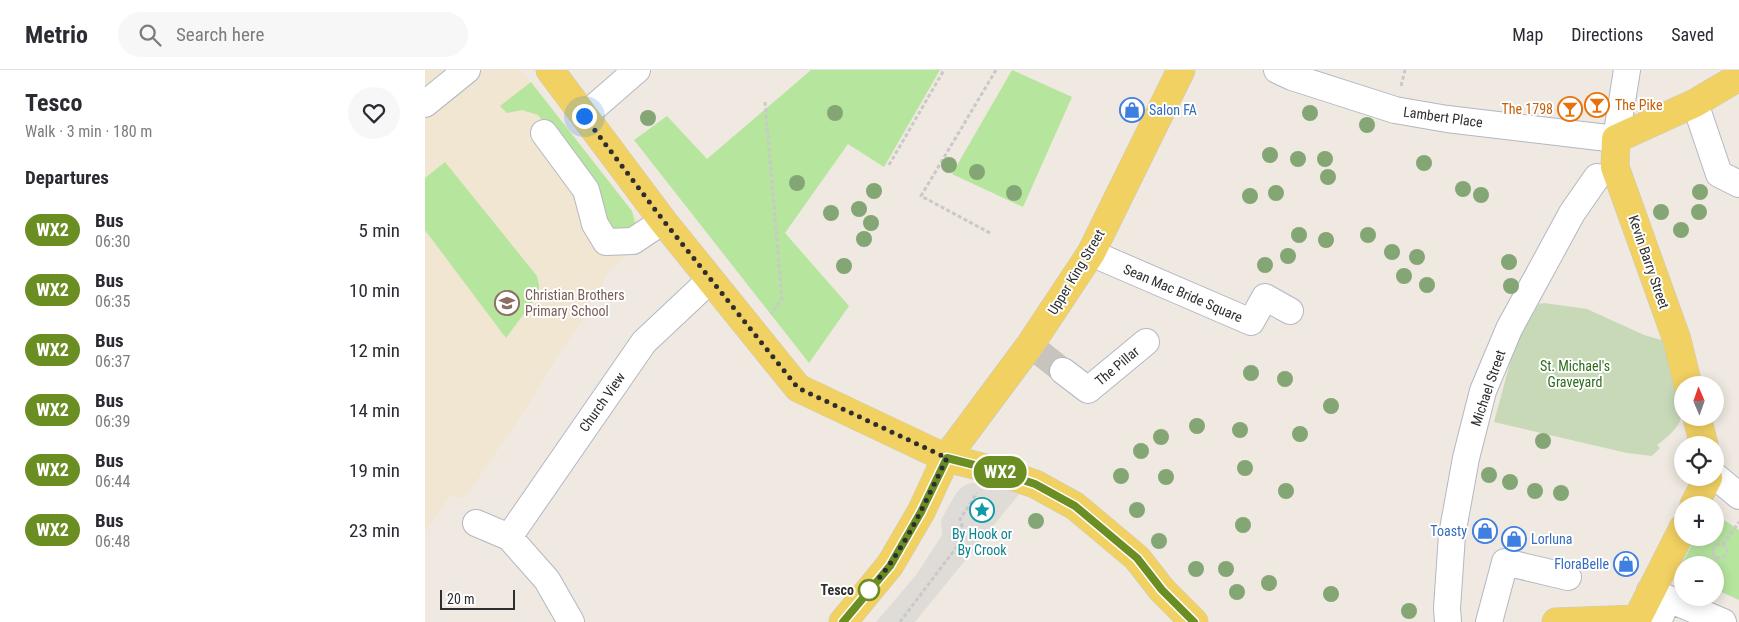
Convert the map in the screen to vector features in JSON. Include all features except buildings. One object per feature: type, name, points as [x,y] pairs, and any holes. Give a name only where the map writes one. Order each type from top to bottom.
[{"type":"main road","points":[[550,70],[663,220],[798,388],[947,458],[990,469],[1035,484],[1075,506],[1137,558],[1162,590],[1194,622]]},
{"type":"main road","name":"Upper King Street","points":[[843,622],[890,566],[921,512],[947,458],[1034,348],[1091,253],[1181,70]]},
{"type":"main road","points":[[1616,139],[1695,103],[1739,78]]},
{"type":"main road","name":"Kevin Barry Street","points":[[1616,139],[1615,167],[1677,340],[1686,376]]},
{"type":"main road","points":[[1556,622],[1637,619],[1659,604],[1677,546]]},
{"type":"street","points":[[425,104],[467,70]]},
{"type":"street","points":[[584,116],[637,70]]},
{"type":"street","name":"Lambert Place","points":[[1277,70],[1292,77],[1395,110],[1447,119],[1616,139]]},
{"type":"street","points":[[1616,139],[1627,70]]},
{"type":"street","points":[[1695,103],[1719,174],[1739,184]]},
{"type":"street","points":[[544,132],[586,190],[595,224],[606,242],[633,241],[663,220]]},
{"type":"street","name":"Michael Street","points":[[1448,622],[1447,608],[1452,535],[1466,458],[1483,391],[1509,329],[1572,213],[1597,177]]},
{"type":"street","name":"Sean Mac Bride Square","points":[[1091,253],[1251,322],[1265,297],[1290,311]]},
{"type":"street","name":"Church View","points":[[509,537],[644,342],[710,280]]},
{"type":"street","name":"The Pillar","points":[[1063,371],[1089,390],[1146,342]]},
{"type":"street","points":[[1724,484],[1739,496]]},
{"type":"street","points":[[476,524],[509,537],[547,580],[571,622]]},
{"type":"street","points":[[1489,622],[1505,562],[1568,577]]},
{"type":"street","points":[[1659,604],[1723,622]]},
{"type":"path","points":[[889,164],[944,70]]},
{"type":"path","points":[[990,233],[921,196],[996,70]]},
{"type":"path","points":[[756,336],[783,299],[765,102]]},
{"type":"path","points":[[899,622],[965,536],[960,519],[986,480],[990,469]]},
{"type":"path","points":[[1724,544],[1739,522]]},
{"type":"path","points":[[1716,546],[1713,552],[1716,556]]},
{"type":"path","points":[[1723,556],[1727,550],[1724,546]]},
{"type":"shaded area","name":"Christian Brothers Primary School","points":[[425,70],[521,70],[650,234],[609,271],[597,295],[582,312],[585,317],[558,355],[527,407],[464,499],[451,495],[425,532]]},
{"type":"shaded area","points":[[984,482],[1020,493],[915,622],[876,622],[916,575],[942,535],[941,520],[956,493],[970,483]]},
{"type":"green space","points":[[811,70],[940,70],[884,167],[848,144],[785,233],[849,306],[809,363],[634,140],[667,116],[707,159]]},
{"type":"green space","points":[[1012,70],[1072,97],[1023,207],[952,174]]},
{"type":"green space","points":[[531,82],[632,211],[636,227],[611,234],[594,182],[538,115],[522,110],[507,113],[500,106]]},
{"type":"green space","points":[[445,162],[537,276],[539,293],[506,338],[425,230],[425,178]]},
{"type":"green space","name":"St. Michael's Graveyard","points":[[1544,303],[1587,309],[1644,335],[1672,343],[1679,376],[1674,376],[1674,426],[1677,426],[1657,445],[1660,448],[1652,456],[1627,453],[1494,422],[1516,341],[1539,304]]},
{"type":"green space","points":[[1724,520],[1739,530],[1739,600],[1724,593],[1724,556],[1686,556],[1691,546],[1724,546]]},
{"type":"tunnel","points":[[1039,352],[1063,371]]},
{"type":"bus line","name":"WX2","points":[[843,622],[890,566],[921,512],[947,458],[990,469],[1035,484],[1075,506],[1137,558],[1162,590],[1194,622]]},
{"type":"place","name":"The Pike","points":[[1597,105]]},
{"type":"place","name":"The 1798","points":[[1570,109]]},
{"type":"place","name":"Salon FA","points":[[1132,110]]},
{"type":"place","name":"Christian Brothers Primary School","points":[[507,303]]},
{"type":"place","name":"By Hook or By Crook","points":[[982,510]]},
{"type":"place","name":"Toasty","points":[[1485,531]]},
{"type":"place","name":"Lorluna","points":[[1514,539]]},
{"type":"place","name":"FloraBelle","points":[[1626,564]]},
{"type":"place","name":"Tesco","points":[[869,590]]},
{"type":"route","points":[[584,116],[710,280],[798,388],[947,458],[921,512],[890,566],[869,590]]}]
